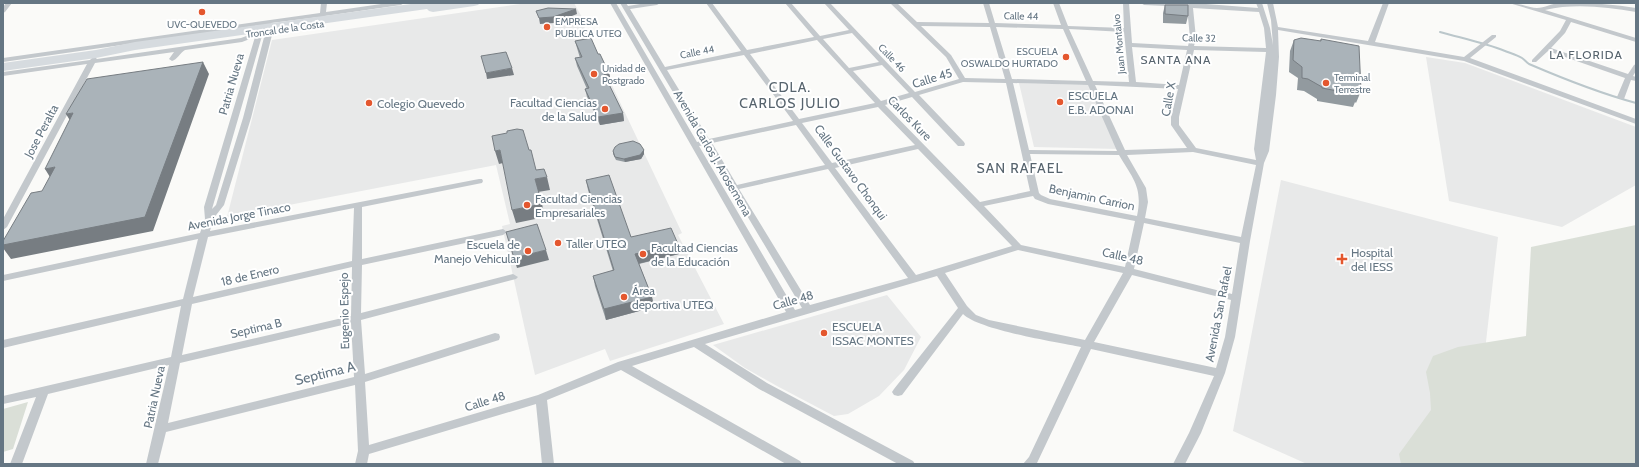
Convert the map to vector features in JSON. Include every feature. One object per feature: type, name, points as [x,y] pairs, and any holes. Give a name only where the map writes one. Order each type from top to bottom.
[{"type":"highway","name":"Troncal de la Costa","points":[[266,29],[375,7],[443,3]]},
{"type":"highway","name":"Troncal de la Costa","points":[[3,67],[96,54],[132,51],[266,29],[474,3]]},
{"type":"street","points":[[3,11],[8,3]]},
{"type":"street","points":[[322,17],[324,3]]},
{"type":"street","points":[[375,7],[401,3]]},
{"type":"street","name":"Avenida Carlos J. Arosemena","points":[[613,3],[792,314]]},
{"type":"street","points":[[624,6],[657,3]]},
{"type":"street","name":"Calle Gustavo Chonqui","points":[[709,3],[799,122],[914,279]]},
{"type":"street","name":"Carlos Kure","points":[[788,3],[818,38],[880,104],[1018,247]]},
{"type":"street","name":"Calle 46","points":[[826,3],[961,144]]},
{"type":"street","points":[[893,3],[949,56],[963,80]]},
{"type":"street","name":"Benjamin Carrion","points":[[986,3],[1009,81],[1035,193],[1038,197],[1048,201],[1245,241]]},
{"type":"street","points":[[1029,464],[1033,460],[1088,344],[1128,271],[1144,202],[1142,188],[1122,153],[1065,27],[1056,3]]},
{"type":"street","name":"Juan Montalvo","points":[[1126,3],[1128,45],[1133,84]]},
{"type":"street","points":[[1144,3],[1260,6]]},
{"type":"street","name":"Avenida San Rafael","points":[[1179,464],[1196,433],[1220,373],[1230,336],[1245,241],[1260,162],[1265,151],[1277,50],[1275,28],[1270,3]]},
{"type":"street","points":[[1370,43],[1386,3]]},
{"type":"street","points":[[1512,3],[1570,19],[1636,40]]},
{"type":"street","points":[[1521,3],[1539,10],[1564,3],[1613,6],[1636,10]]},
{"type":"street","points":[[1626,3],[1636,6]]},
{"type":"street","name":"Calle X","points":[[1190,4],[1193,38],[1174,122],[1193,150]]},
{"type":"street","name":"Avenida Carlos J. Arosemena","points":[[624,6],[808,310]]},
{"type":"street","name":"Avenida San Rafael","points":[[1260,6],[1267,28],[1270,50],[1258,149],[1260,162]]},
{"type":"street","points":[[1534,61],[1548,49],[1563,32],[1570,19]]},
{"type":"street","name":"Calle 44","points":[[915,24],[1065,27],[1127,30]]},
{"type":"street","points":[[1275,28],[1466,59],[1636,122]]},
{"type":"street","points":[[3,60],[166,51],[172,53],[172,59],[178,51],[185,48],[242,40],[266,29]]},
{"type":"street","name":"Patria Nueva","points":[[209,219],[208,207],[266,29]]},
{"type":"street","name":"Patria Nueva","points":[[152,464],[161,429],[187,303],[204,235],[209,219],[220,205],[247,118],[266,29]]},
{"type":"street","name":"Calle 44","points":[[662,69],[853,31]]},
{"type":"street","points":[[1466,59],[1494,36]]},
{"type":"street","name":"Calle 32","points":[[1128,45],[1270,50]]},
{"type":"street","points":[[1548,49],[1632,78]]},
{"type":"street","points":[[3,74],[96,54]]},
{"type":"street","name":"Jose Peralta","points":[[3,227],[96,54]]},
{"type":"street","points":[[848,70],[883,63]]},
{"type":"street","points":[[1621,97],[1632,78],[1636,66]]},
{"type":"street","name":"Calle 45","points":[[694,145],[880,104],[963,80],[1133,84],[1181,87]]},
{"type":"street","points":[[734,188],[920,146]]},
{"type":"street","points":[[1025,152],[1122,153],[1193,150],[1260,162]]},
{"type":"street","name":"Avenida Jorge Tinaco","points":[[3,278],[204,235],[479,181]]},
{"type":"street","points":[[978,205],[1035,193]]},
{"type":"street","name":"Eugenio Espejo","points":[[358,205],[356,318],[364,451],[361,464]]},
{"type":"street","name":"18 de Enero","points":[[3,344],[356,263],[503,232]]},
{"type":"street","name":"Calle 48","points":[[364,451],[541,398],[622,365],[939,272],[1018,247],[1128,271],[1236,298]]},
{"type":"street","points":[[939,272],[963,308],[972,317],[987,323],[1220,373]]},
{"type":"street","name":"Septima B","points":[[3,400],[356,318],[513,277]]},
{"type":"street","points":[[898,392],[963,308]]},
{"type":"street","name":"Septima A","points":[[161,429],[360,380],[495,337]]},
{"type":"street","points":[[696,344],[763,386],[909,464]]},
{"type":"street","points":[[622,365],[796,464]]},
{"type":"street","points":[[16,464],[44,390]]},
{"type":"street","points":[[541,398],[548,464]]},
{"type":"shaded area","points":[[527,3],[574,3],[583,19],[581,20],[682,233],[678,235],[724,324],[610,361],[605,349],[535,375],[502,226],[510,224],[496,165],[227,217],[272,40]]},
{"type":"shaded area","points":[[1426,57],[1465,63],[1636,127],[1636,185],[1562,227],[1449,201]]},
{"type":"shaded area","name":"ESCUELA E.B. ADONAI","points":[[1019,83],[1090,85],[1118,149],[1034,147]]},
{"type":"shaded area","points":[[1281,180],[1498,237],[1472,464],[1307,464],[1233,431]]},
{"type":"shaded area","points":[[1636,225],[1636,464],[1401,464],[1399,454],[1431,410],[1430,393],[1426,372],[1433,356],[1458,347],[1526,336],[1531,247]]},
{"type":"shaded area","points":[[887,295],[921,337],[904,370],[879,396],[848,414],[834,416],[745,368],[713,345]]},
{"type":"shaded area","points":[[28,402],[13,449],[3,452],[3,409]]},
{"type":"building","points":[[1165,5],[1188,5],[1188,16],[1165,14]]},
{"type":"building","points":[[548,8],[576,9],[553,17],[539,18],[536,11]]},
{"type":"building","points":[[591,38],[609,73],[604,74],[623,113],[598,117],[585,89],[589,88],[575,58],[582,57],[575,41]]},
{"type":"building","name":"Terminal Terrestre","points":[[1301,38],[1321,41],[1321,39],[1359,46],[1361,91],[1358,90],[1358,95],[1322,88],[1308,79],[1302,78],[1302,67],[1293,60],[1294,40]]},
{"type":"building","points":[[506,52],[512,68],[486,73],[481,56]]},
{"type":"building","points":[[203,62],[145,217],[3,245],[3,241],[31,193],[42,191],[55,167],[45,169],[73,113],[66,114],[87,79]]},
{"type":"building","points":[[517,129],[523,130],[529,150],[531,150],[536,170],[544,169],[547,177],[535,179],[542,204],[512,210],[500,150],[495,151],[492,136]]},
{"type":"building","points":[[633,141],[640,144],[644,150],[640,155],[624,159],[615,157],[613,151],[615,147],[619,144]]},
{"type":"building","points":[[609,175],[631,237],[671,228],[678,244],[635,254],[652,297],[604,309],[593,276],[614,270],[586,180]]},
{"type":"building","name":"Escuela de Manejo Vehicular","points":[[537,224],[546,250],[514,258],[506,232]]},
{"type":"waterway","points":[[1440,32],[1497,48],[1520,57],[1529,64],[1568,80],[1636,103]]},
{"type":"place","name":"UVC-QUEVEDO","points":[[202,12]]},
{"type":"place","name":"EMPRESA PUBLICA UTEQ","points":[[547,27]]},
{"type":"place","name":"ESCUELA OSWALDO HURTADO","points":[[1066,57]]},
{"type":"place","name":"Unidad de Postgrado","points":[[594,74]]},
{"type":"place","name":"Terminal Terrestre","points":[[1326,83]]},
{"type":"place","name":"ESCUELA E.B. ADONAI","points":[[1060,102]]},
{"type":"place","name":"Colegio Quevedo","points":[[369,103]]},
{"type":"place","name":"Facultad Ciencias de la Salud","points":[[605,109]]},
{"type":"place","name":"Facultad Ciencias Empresariales","points":[[527,205]]},
{"type":"place","name":"Taller UTEQ","points":[[558,243]]},
{"type":"place","name":"Escuela de Manejo Vehicular","points":[[528,251]]},
{"type":"place","name":"Facultad Ciencias de la Educación","points":[[643,254]]},
{"type":"place","name":"Hospital del IESS","points":[[1342,259]]},
{"type":"place","name":"Área deportiva UTEQ","points":[[624,297]]},
{"type":"place","name":"ESCUELA ISSAC MONTES","points":[[824,333]]},
{"type":"district","name":"LA FLORIDA","points":[[1586,54]]},
{"type":"district","name":"SANTA ANA","points":[[1176,59]]},
{"type":"district","name":"CDLA. CARLOS JULIO","points":[[790,96]]},
{"type":"district","name":"SAN RAFAEL","points":[[1020,168]]}]
